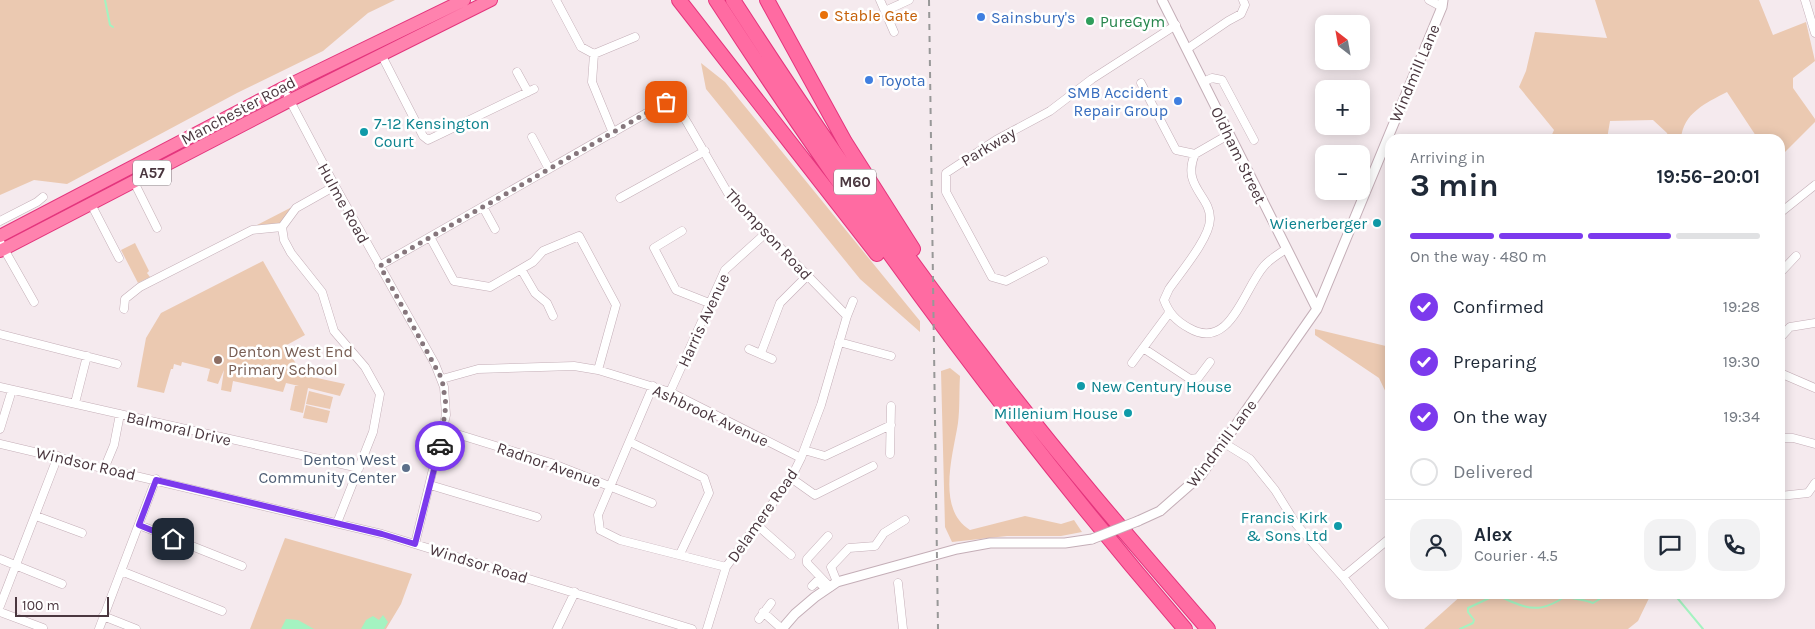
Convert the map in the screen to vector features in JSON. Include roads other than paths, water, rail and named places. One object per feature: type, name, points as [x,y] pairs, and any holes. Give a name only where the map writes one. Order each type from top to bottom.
[{"type":"highway","name":"Manchester Road","points":[[1,244],[197,132],[464,0]]},
{"type":"highway","name":"Manchester Road","points":[[1,244],[91,204],[289,101],[491,0]]},
{"type":"highway","name":"M60","points":[[679,0],[886,265],[928,308]]},
{"type":"highway","name":"M60","points":[[689,0],[722,53]]},
{"type":"highway","name":"M60","points":[[716,0],[802,132],[928,308],[1053,470],[1185,629]]},
{"type":"highway","name":"M60","points":[[733,0],[866,198],[983,358],[1079,479],[1208,629]]},
{"type":"highway","name":"M60","points":[[767,0],[846,142],[983,358]]},
{"type":"highway","name":"A57","points":[[197,132],[232,121],[278,99],[289,101]]},
{"type":"street","points":[[556,0],[582,47],[594,54]]},
{"type":"street","points":[[880,0],[894,32]]},
{"type":"street","points":[[885,11],[909,0]]},
{"type":"street","name":"Oldham Street","points":[[1162,0],[1176,25],[1228,135],[1317,309]]},
{"type":"street","points":[[1187,49],[1241,14],[1245,5],[1243,0]]},
{"type":"street","points":[[1428,0],[1442,4]]},
{"type":"street","points":[[1805,0],[1815,33]]},
{"type":"street","name":"Windmill Lane","points":[[1389,134],[1442,4]]},
{"type":"street","name":"Parkway","points":[[1044,261],[1006,281],[992,277],[946,192],[946,173],[996,140],[1050,111],[1092,79],[1176,25]]},
{"type":"street","points":[[594,54],[635,37]]},
{"type":"street","points":[[594,54],[592,82],[613,133]]},
{"type":"street","points":[[382,56],[423,136],[428,140],[531,90],[517,72]]},
{"type":"street","points":[[1203,82],[1212,78],[1222,80],[1254,140]]},
{"type":"street","points":[[1141,83],[1176,150],[1195,154],[1228,135]]},
{"type":"street","name":"Hulme Road","points":[[283,88],[442,379],[446,405],[444,430],[415,544]]},
{"type":"street","name":"Thompson Road","points":[[380,266],[666,102],[671,102],[677,106],[729,194],[847,316]]},
{"type":"street","points":[[532,137],[550,170]]},
{"type":"street","name":"Windmill Lane","points":[[782,629],[795,614],[831,586],[957,549],[990,543],[1065,543],[1092,539],[1160,511],[1179,496],[1201,475],[1317,309],[1385,143]]},
{"type":"street","points":[[620,198],[704,151]]},
{"type":"street","points":[[1195,154],[1190,173],[1211,217],[1209,230],[1169,289],[1164,300],[1169,313],[1181,324],[1198,334],[1213,335],[1225,328],[1265,265],[1286,249]]},
{"type":"street","points":[[134,182],[157,228]]},
{"type":"street","points":[[1785,207],[1815,184]]},
{"type":"street","points":[[335,186],[296,208],[282,227],[284,240],[291,253],[322,292],[334,331],[365,367],[380,394],[376,423],[337,523]]},
{"type":"street","points":[[0,220],[37,202],[43,197]]},
{"type":"street","points":[[91,204],[119,258]]},
{"type":"street","points":[[483,207],[495,229]]},
{"type":"street","points":[[124,309],[125,299],[140,287],[252,230],[282,227]]},
{"type":"street","points":[[682,231],[654,248],[676,290],[709,303]]},
{"type":"street","name":"Harris Avenue","points":[[670,392],[709,303],[726,270],[766,233]]},
{"type":"street","points":[[430,237],[454,281],[490,287],[533,262],[543,252],[579,236],[616,305],[598,370]]},
{"type":"street","points":[[1,244],[34,302]]},
{"type":"street","points":[[1785,268],[1796,256]]},
{"type":"street","points":[[521,269],[536,293],[547,303],[553,316]]},
{"type":"street","points":[[761,353],[780,303],[807,276]]},
{"type":"street","points":[[801,458],[821,405],[847,316],[854,302]]},
{"type":"street","points":[[1132,363],[1169,313]]},
{"type":"street","points":[[1785,332],[1790,327],[1815,322]]},
{"type":"street","points":[[0,334],[117,364]]},
{"type":"street","points":[[840,342],[891,356]]},
{"type":"street","points":[[1143,348],[1190,379],[1198,378],[1210,362]]},
{"type":"street","points":[[749,349],[772,359]]},
{"type":"street","points":[[75,403],[87,356]]},
{"type":"street","name":"Ashbrook Avenue","points":[[442,379],[478,369],[574,366],[598,370],[670,392],[801,458]]},
{"type":"street","points":[[1785,375],[1815,388]]},
{"type":"street","points":[[653,386],[598,515],[600,530],[620,540],[726,567]]},
{"type":"street","name":"Balmoral Drive","points":[[0,387],[359,468]]},
{"type":"street","points":[[0,429],[12,390]]},
{"type":"street","points":[[890,454],[891,406]]},
{"type":"street","points":[[104,469],[114,445],[120,414]]},
{"type":"street","points":[[804,450],[825,456],[891,424]]},
{"type":"street","name":"Radnor Avenue","points":[[444,430],[552,463],[652,503]]},
{"type":"street","points":[[1785,438],[1793,438],[1815,444]]},
{"type":"street","points":[[630,442],[704,478],[709,493],[680,554]]},
{"type":"street","points":[[1224,443],[1250,459],[1275,490],[1296,524],[1343,577],[1384,629]]},
{"type":"street","name":"Windsor Road","points":[[0,444],[58,456],[104,469],[337,523],[415,544],[692,629]]},
{"type":"street","points":[[0,606],[58,456]]},
{"type":"street","name":"Delamere Road","points":[[707,629],[726,567],[791,478],[801,458]]},
{"type":"street","points":[[791,478],[815,495],[873,466]]},
{"type":"street","points":[[99,629],[156,480]]},
{"type":"street","points":[[1785,495],[1808,493],[1815,483]]},
{"type":"street","points":[[430,485],[537,517]]},
{"type":"street","points":[[36,516],[82,533]]},
{"type":"street","points":[[831,586],[831,567],[849,548],[875,546],[884,533],[905,520]]},
{"type":"street","points":[[139,525],[242,566]]},
{"type":"street","points":[[757,525],[791,555]]},
{"type":"street","points":[[828,536],[807,559],[807,563],[831,586]]},
{"type":"street","points":[[1343,577],[1385,542]]},
{"type":"street","points":[[0,559],[62,584]]},
{"type":"street","points":[[121,571],[222,611]]},
{"type":"street","points":[[812,586],[817,581],[831,586]]},
{"type":"street","points":[[898,583],[903,629]]},
{"type":"street","points":[[557,629],[575,592]]},
{"type":"street","points":[[771,603],[761,616],[782,629]]},
{"type":"street","points":[[0,612],[43,628]]},
{"type":"street","points":[[104,616],[136,629]]},
{"type":"waterway","points":[[105,0],[110,25],[113,27]]},
{"type":"waterway","points":[[1460,629],[1473,623],[1474,620],[1468,612],[1468,608],[1487,599]]},
{"type":"waterway","points":[[1505,599],[1522,606],[1535,608],[1547,606],[1560,599]]},
{"type":"waterway","points":[[1577,599],[1593,603],[1600,599]]},
{"type":"waterway","points":[[1678,599],[1703,629]]},
{"type":"railway","points":[[929,0],[938,629]]},
{"type":"place","name":"Stable Gate","points":[[824,15]]},
{"type":"place","name":"Sainsbury's","points":[[981,17]]},
{"type":"place","name":"PureGym","points":[[1090,21]]},
{"type":"place","name":"Toyota","points":[[869,80]]},
{"type":"place","name":"SMB Accident Repair Group","points":[[1178,101]]},
{"type":"place","name":"7-12 Kensington Court","points":[[364,132]]},
{"type":"place","name":"Wienerberger","points":[[1377,223]]},
{"type":"place","name":"Denton West End Primary School","points":[[218,360]]},
{"type":"place","name":"New Century House","points":[[1081,386]]},
{"type":"place","name":"Millenium House","points":[[1128,413]]},
{"type":"place","name":"Denton West Community Center","points":[[406,468]]},
{"type":"place","name":"Francis Kirk & Sons Ltd","points":[[1338,526]]}]
